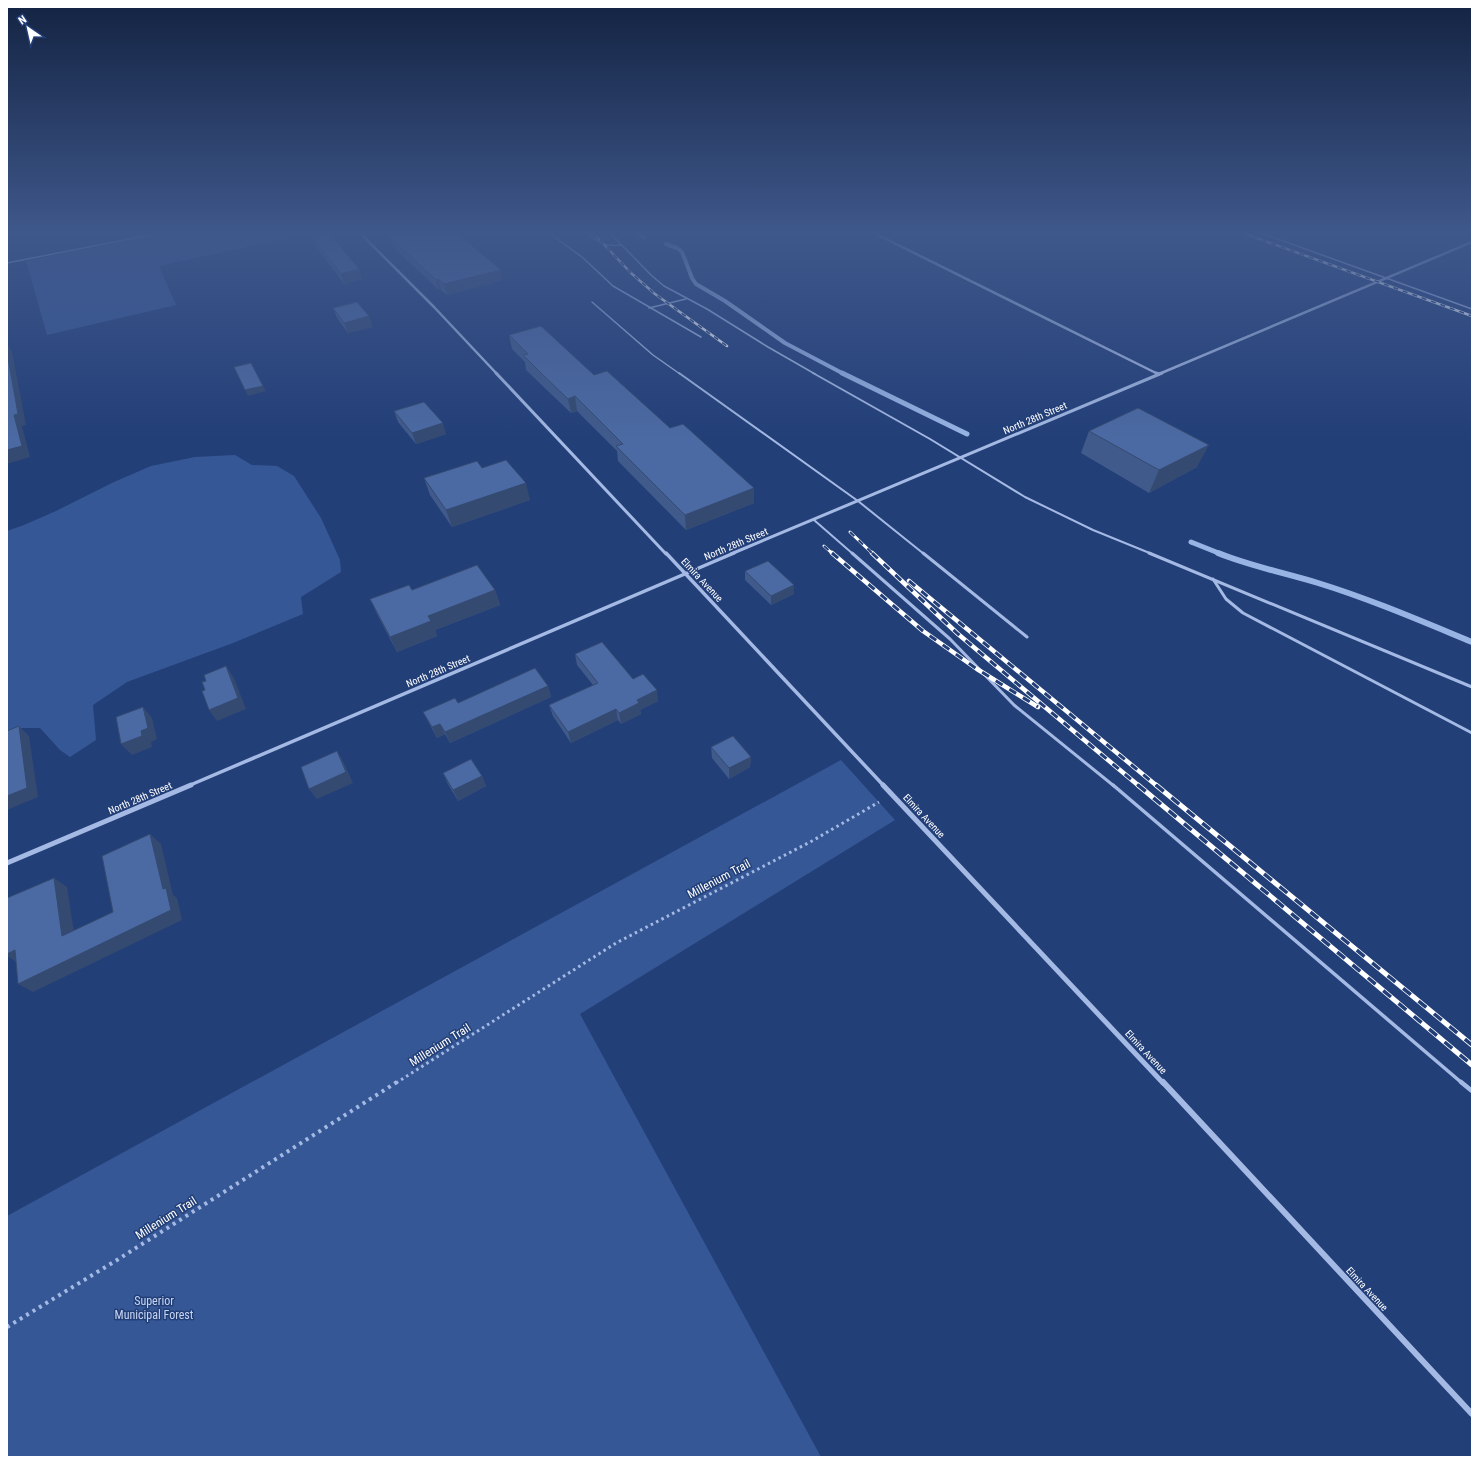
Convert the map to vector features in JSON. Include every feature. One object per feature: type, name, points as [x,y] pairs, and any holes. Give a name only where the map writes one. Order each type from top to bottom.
[{"type":"street","name":"Elmira Avenue","points":[[428,301],[1472,1414]]},
{"type":"street","points":[[1012,301],[1159,374]]},
{"type":"street","name":"North 28th Street","points":[[7,863],[684,574],[1332,301]]},
{"type":"lane","points":[[638,301],[701,337]]},
{"type":"lane","points":[[649,308],[674,301]]},
{"type":"lane","points":[[693,301],[768,347],[1026,497],[1064,516],[1472,687]]},
{"type":"lane","points":[[1451,301],[1472,309]]},
{"type":"lane","points":[[592,302],[653,355],[707,392],[858,502],[1027,637]]},
{"type":"lane","points":[[814,520],[950,639],[1014,705],[1091,766],[1472,1091]]},
{"type":"lane","points":[[1213,579],[1229,602],[1243,613],[1472,733]]},
{"type":"path","name":"Millenium Trail","points":[[7,1326],[117,1260],[616,943],[812,841],[892,795]]},
{"type":"green space","points":[[37,301],[174,301],[176,305],[47,335]]},
{"type":"green space","points":[[235,455],[252,465],[277,466],[294,476],[321,518],[340,560],[341,572],[301,597],[303,614],[233,643],[127,682],[93,705],[96,740],[70,757],[60,750],[40,728],[22,728],[7,737],[7,531],[56,511],[114,482],[151,466],[195,457]]},
{"type":"green space","name":"Superior Municipal Forest","points":[[841,760],[895,820],[580,1014],[821,1457],[7,1457],[7,1216]]},
{"type":"building","points":[[357,302],[369,316],[344,323],[333,308]]},
{"type":"building","points":[[541,326],[594,375],[607,371],[670,428],[683,424],[754,488],[685,515],[616,446],[623,444],[575,396],[568,399],[523,355],[528,354],[509,335]]},
{"type":"building","points":[[7,352],[18,414],[14,415],[22,446],[7,450]]},
{"type":"building","points":[[251,363],[263,386],[245,390],[234,367]]},
{"type":"building","points":[[424,402],[443,423],[412,433],[394,411]]},
{"type":"building","points":[[1138,408],[1209,445],[1159,470],[1089,431]]},
{"type":"building","points":[[506,460],[526,483],[446,510],[424,478],[477,461],[482,468]]},
{"type":"building","points":[[768,561],[794,585],[771,596],[745,571]]},
{"type":"building","points":[[477,565],[495,590],[428,616],[431,621],[390,637],[370,599],[409,585],[412,590]]},
{"type":"building","points":[[602,642],[633,679],[643,674],[657,690],[637,700],[639,703],[619,713],[616,709],[568,732],[549,705],[598,683],[575,654]]},
{"type":"building","points":[[226,666],[238,698],[209,710],[202,691],[205,690],[202,682],[206,681],[204,675]]},
{"type":"building","points":[[535,668],[548,686],[445,732],[440,724],[432,727],[423,712],[455,698],[458,703]]},
{"type":"building","points":[[143,707],[148,728],[141,731],[142,736],[121,744],[116,717]]},
{"type":"building","points":[[19,726],[27,788],[7,796],[7,731]]},
{"type":"building","points":[[733,736],[751,757],[729,768],[711,747]]},
{"type":"building","points":[[337,751],[346,772],[309,789],[301,767]]},
{"type":"building","points":[[471,759],[482,776],[453,790],[443,773]]},
{"type":"building","points":[[150,834],[163,889],[166,888],[171,910],[18,984],[15,950],[7,954],[7,898],[54,878],[62,936],[113,912],[102,856]]},
{"type":"waterway","points":[[725,301],[785,343],[843,374]]},
{"type":"waterway","points":[[843,374],[967,434]]},
{"type":"waterway","points":[[1191,542],[1221,554]]},
{"type":"waterway","points":[[1218,553],[1242,562],[1318,583],[1357,596],[1472,642]]},
{"type":"railway","points":[[665,301],[727,346]]},
{"type":"railway","points":[[1431,301],[1472,316]]},
{"type":"railway","points":[[850,532],[873,554]]},
{"type":"railway","points":[[824,546],[833,554]]},
{"type":"railway","points":[[832,553],[923,631],[977,669],[1038,707]]},
{"type":"railway","points":[[872,553],[958,634],[1139,786]]},
{"type":"railway","points":[[909,581],[1157,786]]},
{"type":"railway","points":[[1138,785],[1472,1065]]},
{"type":"railway","points":[[1156,785],[1472,1045]]}]
